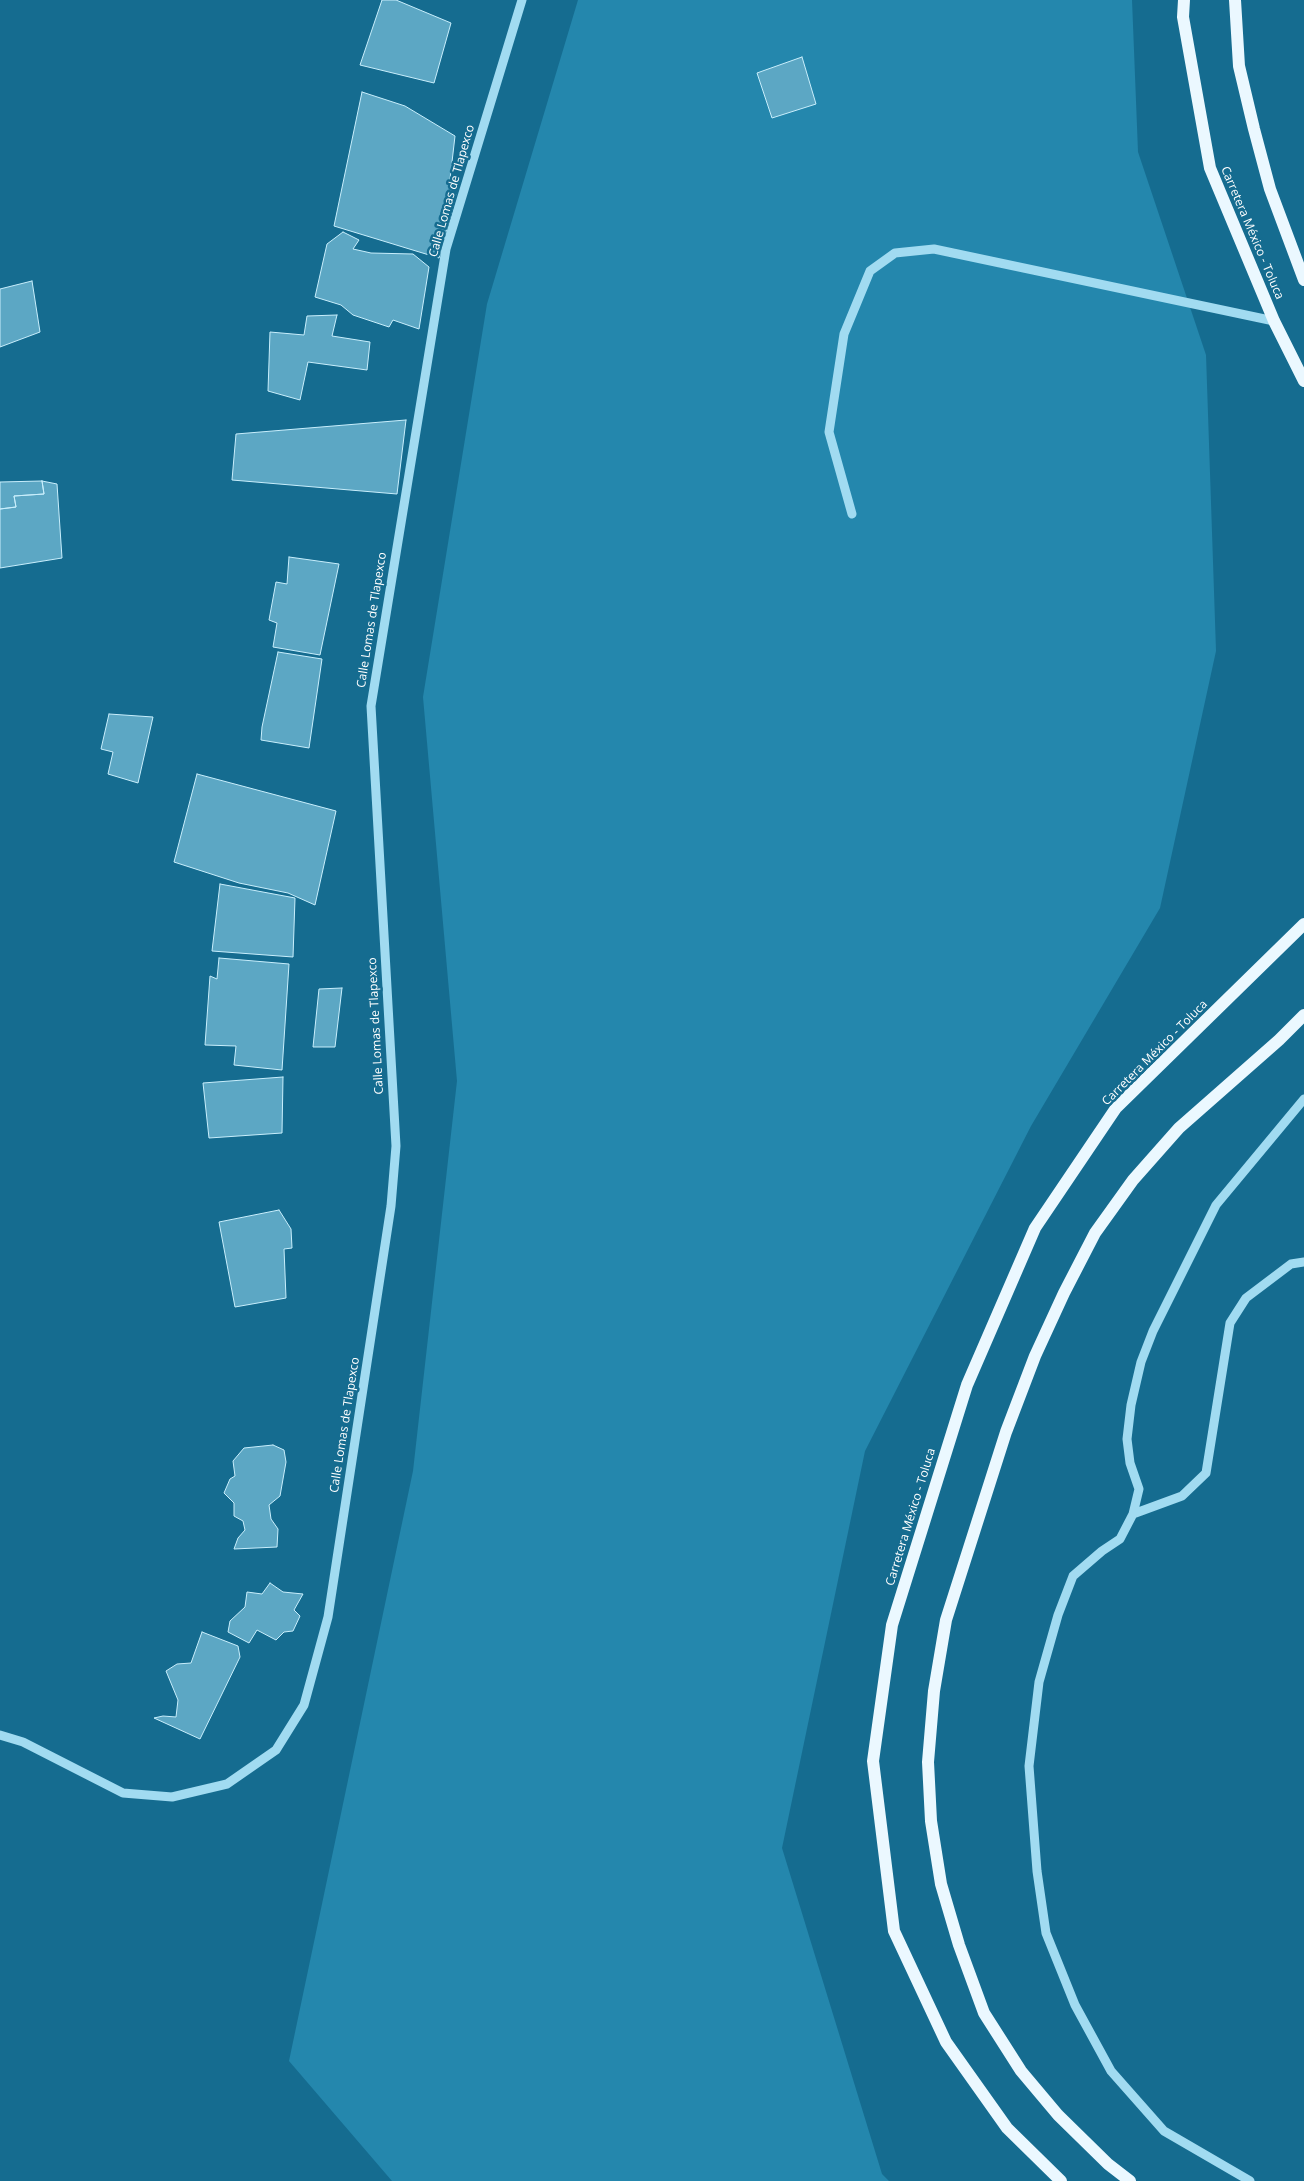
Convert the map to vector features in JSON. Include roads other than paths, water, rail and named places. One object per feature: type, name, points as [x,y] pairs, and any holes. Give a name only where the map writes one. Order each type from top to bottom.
[{"type":"main road","name":"Carretera México - Toluca","points":[[1184,0],[1183,16],[1210,168],[1274,321],[1304,381]]},
{"type":"main road","points":[[1235,0],[1239,66],[1250,111],[1270,189],[1304,280]]},
{"type":"main road","name":"Carretera México - Toluca","points":[[1061,2181],[1007,2128],[946,2042],[894,1931],[872,1762],[892,1625],[967,1385],[1035,1228],[1116,1108],[1304,924]]},
{"type":"main road","points":[[1130,2181],[1108,2164],[1058,2116],[1022,2070],[984,2013],[959,1945],[941,1884],[932,1830],[928,1762],[934,1691],[946,1620],[1006,1432],[1035,1356],[1064,1293],[1095,1234],[1133,1180],[1179,1128],[1279,1040],[1304,1015]]},
{"type":"street","name":"Calle Lomas de Tlapexco","points":[[0,1735],[23,1742],[123,1793],[172,1797],[227,1784],[276,1750],[304,1704],[328,1617],[391,1206],[396,1146],[370,706],[446,249],[522,0]]},
{"type":"street","points":[[852,514],[828,432],[844,334],[870,271],[895,253],[934,249],[1274,321]]},
{"type":"street","points":[[1250,2181],[1164,2131],[1111,2071],[1075,2005],[1046,1933],[1037,1871],[1029,1766],[1039,1682],[1058,1615],[1073,1576],[1102,1551],[1120,1539],[1133,1514],[1139,1489],[1130,1463],[1127,1439],[1131,1406],[1140,1362],[1216,1205],[1304,1099]]},
{"type":"street","points":[[1133,1514],[1182,1496],[1206,1473],[1230,1322],[1246,1298],[1290,1264],[1304,1262]]}]
